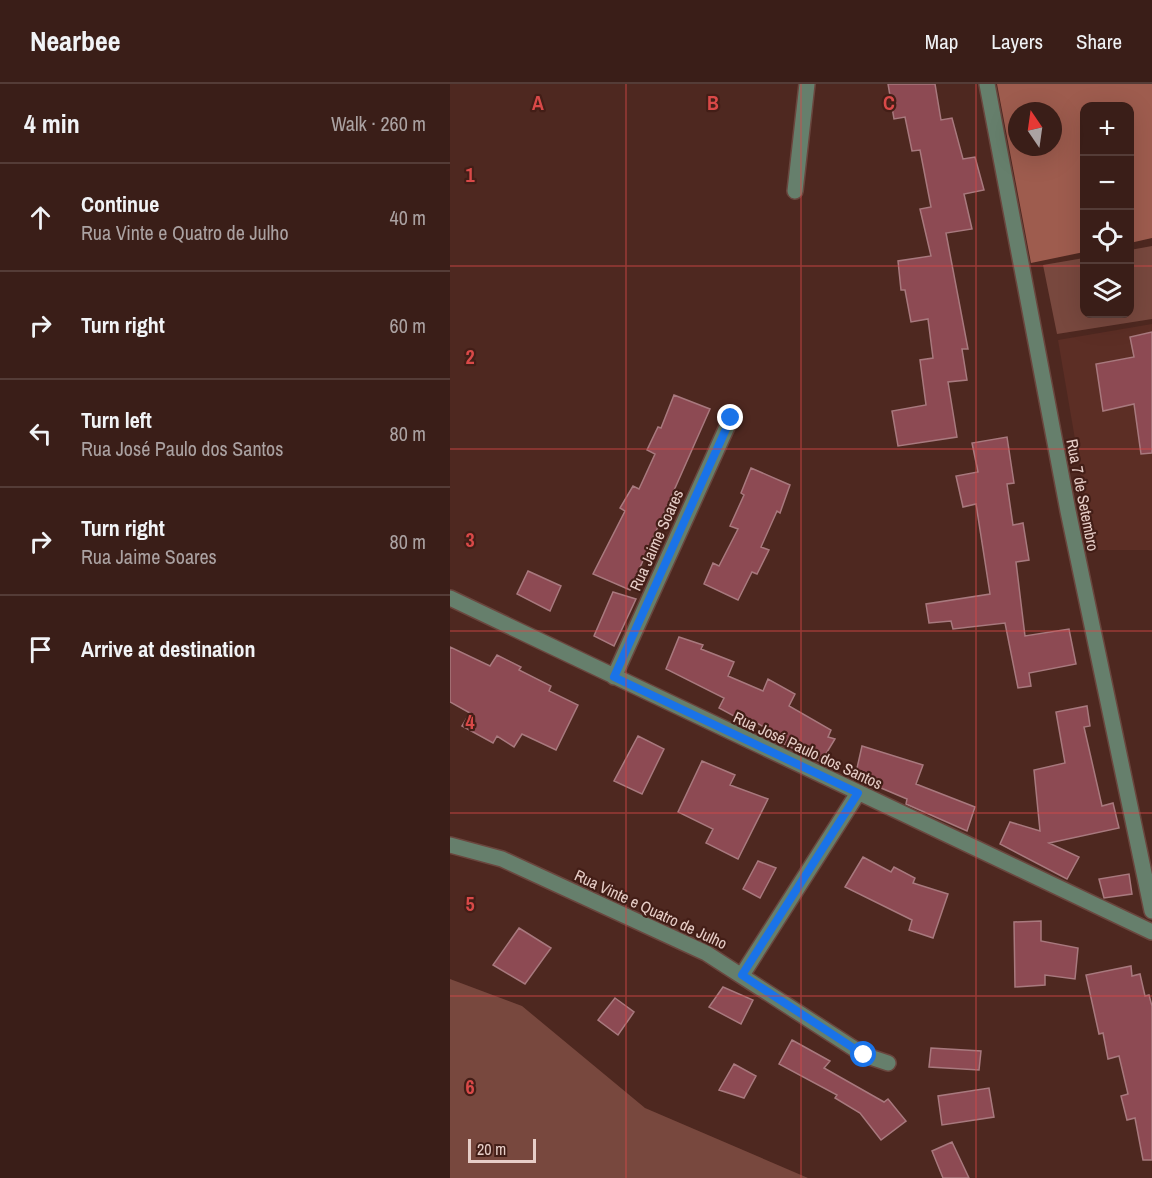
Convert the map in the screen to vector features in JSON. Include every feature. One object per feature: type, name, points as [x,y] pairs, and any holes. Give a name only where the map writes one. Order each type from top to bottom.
[{"type":"street","points":[[795,191],[807,84]]},
{"type":"street","name":"Rua 7 de Setembro","points":[[987,84],[1068,511],[1152,911]]},
{"type":"street","name":"Rua Jaime Soares","points":[[614,677],[731,418]]},
{"type":"street","name":"Rua José Paulo dos Santos","points":[[450,598],[1152,932]]},
{"type":"street","points":[[742,975],[858,793]]},
{"type":"street","name":"Rua Vinte e Quatro de Julho","points":[[450,844],[502,859],[706,952],[864,1055],[888,1063]]},
{"type":"shaded area","points":[[997,84],[1152,84],[1152,238],[1134,242],[1134,102],[1080,102],[1080,253],[1031,263],[1011,156],[1062,156],[1062,102],[1008,102],[1008,142]]},
{"type":"shaded area","points":[[1152,246],[1152,319],[1057,334],[1043,265],[1080,259],[1080,318],[1134,318],[1134,249]]},
{"type":"shaded area","points":[[1152,324],[1152,550],[1094,550],[1058,340]]},
{"type":"shaded area","points":[[450,979],[522,1006],[645,1108],[808,1178],[450,1178]]},
{"type":"building","points":[[888,84],[935,84],[941,120],[952,118],[963,159],[975,157],[984,190],[964,194],[972,229],[946,233],[968,349],[962,349],[967,380],[948,382],[957,437],[898,446],[892,411],[926,405],[920,360],[933,358],[928,319],[911,322],[905,290],[901,290],[898,261],[931,256],[920,209],[931,207],[920,150],[912,151],[905,117],[894,119]]},
{"type":"building","points":[[1152,332],[1152,453],[1141,454],[1134,404],[1103,411],[1096,364],[1134,357],[1130,337]]},
{"type":"building","points":[[674,395],[710,409],[630,590],[593,574],[625,511],[620,508],[633,486],[639,489],[655,454],[647,450],[658,427],[661,428]]},
{"type":"building","points":[[1007,437],[1014,483],[1007,484],[1013,525],[1023,523],[1029,560],[1016,562],[1025,636],[1069,629],[1076,664],[1029,673],[1031,686],[1018,688],[1005,623],[953,629],[951,621],[929,623],[926,604],[990,594],[976,504],[963,507],[956,476],[978,472],[972,443]]},
{"type":"building","points":[[751,468],[790,485],[780,513],[777,511],[761,547],[769,550],[757,574],[752,572],[738,600],[704,584],[713,563],[719,566],[738,529],[730,526],[744,495],[741,493]]},
{"type":"building","points":[[528,571],[561,586],[550,611],[517,594]]},
{"type":"building","points":[[613,592],[636,599],[614,646],[594,636]]},
{"type":"building","points":[[679,637],[703,645],[701,649],[734,662],[728,676],[763,691],[768,679],[795,694],[789,706],[831,730],[828,737],[835,739],[821,762],[784,744],[786,740],[747,717],[745,722],[719,708],[724,698],[666,669]]},
{"type":"building","points":[[450,647],[490,666],[497,655],[521,667],[519,670],[551,686],[549,691],[578,705],[556,750],[522,734],[514,747],[497,736],[493,743],[462,726],[470,713],[450,702]]},
{"type":"building","points":[[1087,706],[1090,726],[1084,727],[1102,806],[1113,803],[1119,828],[1049,843],[1079,857],[1067,879],[1000,844],[1010,822],[1040,831],[1034,770],[1065,763],[1056,712]]},
{"type":"building","points":[[638,736],[664,749],[642,794],[614,781]]},
{"type":"building","points":[[862,746],[923,765],[916,784],[975,807],[967,831],[906,804],[907,799],[855,777]]},
{"type":"building","points":[[702,761],[735,775],[730,785],[768,799],[738,859],[706,843],[713,829],[678,812]]},
{"type":"building","points":[[863,857],[891,872],[894,867],[915,878],[913,883],[948,894],[933,938],[909,930],[912,920],[845,887]]},
{"type":"building","points":[[758,861],[776,868],[760,898],[743,889]]},
{"type":"building","points":[[1129,874],[1132,894],[1104,898],[1099,879]]},
{"type":"building","points":[[1041,921],[1041,941],[1078,948],[1075,979],[1045,975],[1045,985],[1015,987],[1014,922]]},
{"type":"building","points":[[519,928],[551,948],[525,984],[493,965]]},
{"type":"building","points":[[1131,966],[1132,976],[1140,974],[1145,996],[1149,995],[1152,1006],[1152,1160],[1143,1160],[1135,1118],[1127,1120],[1121,1096],[1128,1094],[1119,1056],[1108,1059],[1103,1033],[1099,1034],[1086,975]]},
{"type":"building","points":[[723,987],[753,1000],[741,1024],[709,1007]]},
{"type":"building","points":[[615,998],[634,1012],[618,1035],[598,1020]]},
{"type":"building","points":[[792,1040],[830,1061],[824,1068],[884,1102],[888,1099],[906,1121],[881,1140],[860,1113],[835,1098],[837,1095],[779,1064]]},
{"type":"building","points":[[931,1048],[981,1051],[979,1070],[929,1067]]},
{"type":"building","points":[[734,1064],[756,1076],[744,1098],[719,1090]]},
{"type":"building","points":[[989,1088],[994,1117],[942,1125],[938,1096]]},
{"type":"building","points":[[952,1142],[969,1178],[943,1178],[932,1151]]},
{"type":"route","points":[[731,418],[614,677],[858,793],[742,975],[864,1055]]}]
